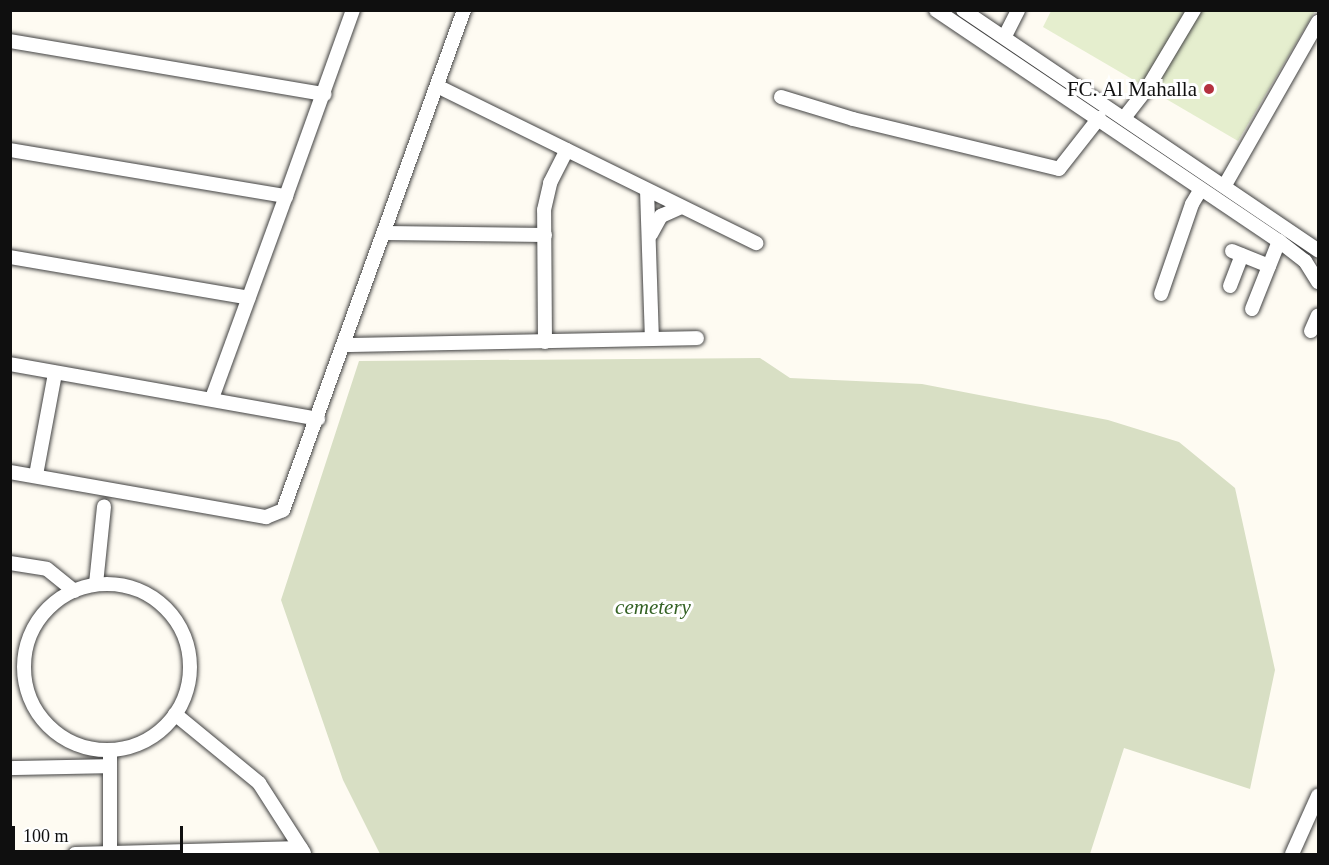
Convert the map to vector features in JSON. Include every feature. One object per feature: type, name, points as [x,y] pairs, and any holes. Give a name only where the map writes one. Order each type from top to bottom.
[{"type":"street","points":[[212,398],[325,94],[353,10]]},
{"type":"street","points":[[10,472],[271,516],[289,503],[464,10]]},
{"type":"street","points":[[936,10],[1099,118],[1279,242],[1305,261],[1318,282]]},
{"type":"street","points":[[963,10],[1005,36],[1314,247],[1305,261]]},
{"type":"street","points":[[1005,36],[1018,10]]},
{"type":"street","points":[[1124,118],[1148,87],[1194,10]]},
{"type":"street","points":[[1224,185],[1318,22]]},
{"type":"street","points":[[1308,39],[1318,49]]},
{"type":"street","points":[[10,41],[325,94]]},
{"type":"street","points":[[437,86],[756,243]]},
{"type":"street","points":[[781,97],[853,119],[1059,169],[1099,118]]},
{"type":"street","points":[[10,150],[286,196]]},
{"type":"street","points":[[546,342],[546,196],[567,150]]},
{"type":"street","points":[[1161,294],[1192,204],[1201,189]]},
{"type":"street","points":[[647,190],[651,234],[652,339]]},
{"type":"street","points":[[651,234],[661,216],[681,207]]},
{"type":"street","points":[[385,233],[545,235]]},
{"type":"street","points":[[1252,309],[1279,242]]},
{"type":"street","points":[[1230,286],[1237,253],[1269,266]]},
{"type":"street","points":[[10,257],[249,298]]},
{"type":"street","points":[[1311,331],[1318,315]]},
{"type":"street","points":[[345,345],[697,338]]},
{"type":"street","points":[[10,364],[212,398],[318,419]]},
{"type":"street","points":[[36,476],[55,373]]},
{"type":"street","points":[[96,584],[104,506]]},
{"type":"street","points":[[10,563],[47,569],[74,591]]},
{"type":"street","points":[[96,584],[139,590],[174,617],[187,644],[190,673],[175,714],[147,740],[110,750],[78,745],[51,728],[32,702],[17,671],[40,618],[74,591],[96,584]]},
{"type":"street","points":[[175,714],[255,778],[303,851]]},
{"type":"street","points":[[110,750],[110,854]]},
{"type":"street","points":[[10,768],[110,766]]},
{"type":"street","points":[[1292,855],[1318,796]]},
{"type":"street","points":[[75,855],[303,851]]},
{"type":"green space","name":"FC. Al Mahalla","points":[[1051,11],[1315,11],[1238,141],[1043,27]]},
{"type":"green space","name":"cemetery","points":[[760,358],[790,378],[922,384],[1108,420],[1179,442],[1235,488],[1275,670],[1250,789],[1124,748],[1090,854],[380,854],[343,780],[281,600],[359,361]]},
{"type":"place","name":"FC. Al Mahalla","points":[[1209,89]]}]
